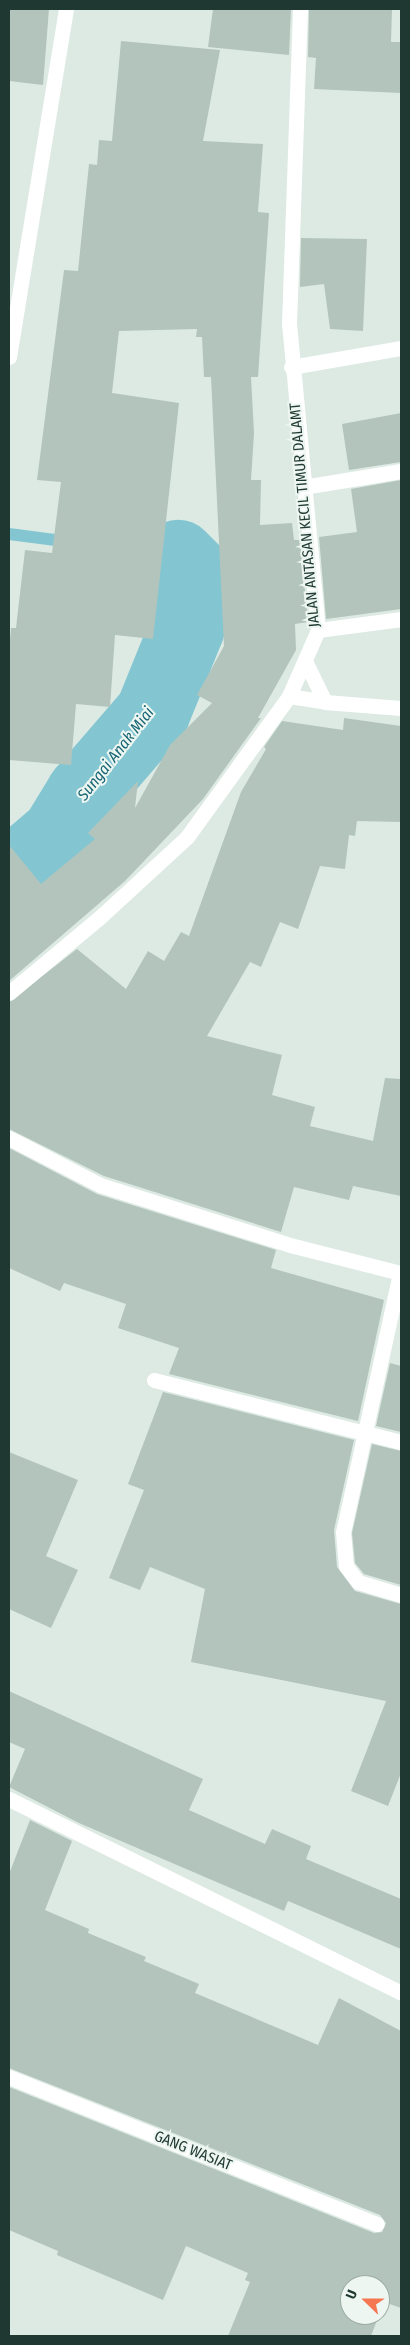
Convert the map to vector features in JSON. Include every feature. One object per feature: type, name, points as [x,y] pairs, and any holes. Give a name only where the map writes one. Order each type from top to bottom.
[{"type":"street","points":[[9,357],[66,9]]},
{"type":"street","name":"JALAN ANTASAN KECIL TIMUR DALAMT","points":[[9,993],[99,918],[187,837],[289,696],[306,663],[318,630],[291,367],[291,238],[300,9]]},
{"type":"street","points":[[291,367],[401,348]]},
{"type":"street","points":[[303,487],[401,471]]},
{"type":"street","points":[[318,630],[401,618]]},
{"type":"street","points":[[306,663],[325,702]]},
{"type":"street","points":[[289,696],[325,702],[401,708]]},
{"type":"street","points":[[9,1138],[100,1185],[290,1245],[400,1273],[343,1532],[346,1566],[358,1582],[401,1596]]},
{"type":"street","points":[[154,1380],[401,1442]]},
{"type":"street","points":[[9,1799],[401,1993]]},
{"type":"street","name":"GANG WASIAT","points":[[9,2076],[377,2224]]},
{"type":"building","points":[[9,9],[49,9],[43,85],[9,81]]},
{"type":"building","points":[[213,9],[291,9],[289,55],[208,47]]},
{"type":"building","points":[[309,9],[392,9],[391,42],[401,42],[401,93],[314,89],[316,58],[308,57]]},
{"type":"building","points":[[121,41],[220,50],[203,141],[263,144],[258,212],[269,213],[258,377],[251,377],[254,433],[251,480],[261,480],[260,525],[292,523],[294,540],[300,540],[308,622],[295,624],[296,650],[258,718],[261,718],[203,799],[125,881],[9,981],[9,845],[41,884],[95,839],[88,833],[138,781],[135,808],[170,745],[212,703],[197,695],[224,646],[211,377],[204,377],[202,337],[196,337],[197,329],[119,331],[112,393],[179,403],[153,639],[115,635],[110,707],[76,704],[71,765],[9,760],[9,652],[11,628],[16,628],[25,550],[52,553],[61,482],[37,480],[64,270],[78,271],[89,164],[97,165],[99,140],[112,141]]},
{"type":"building","points":[[301,238],[367,239],[363,331],[330,329],[324,284],[300,287]]},
{"type":"building","points":[[401,413],[401,462],[349,470],[342,424]]},
{"type":"building","points":[[401,480],[401,609],[326,619],[319,537],[357,532],[351,489]]},
{"type":"building","points":[[344,718],[401,726],[401,822],[357,821],[355,836],[349,835],[345,869],[320,866],[298,929],[280,922],[261,967],[250,962],[207,1036],[282,1055],[272,1095],[315,1107],[310,1126],[373,1141],[385,1078],[401,1079],[401,1196],[353,1186],[349,1200],[294,1187],[281,1232],[104,1176],[9,1129],[9,1002],[77,949],[126,989],[148,951],[164,961],[181,932],[189,936],[241,792],[266,749],[264,747],[282,721],[343,730]]},
{"type":"building","points":[[9,1148],[97,1194],[276,1250],[271,1268],[384,1300],[358,1421],[169,1374],[179,1348],[118,1328],[126,1304],[64,1283],[60,1291],[9,1268]]},
{"type":"building","points":[[390,1363],[401,1366],[401,1432],[376,1426]]},
{"type":"building","points":[[163,1392],[354,1440],[334,1530],[337,1567],[355,1591],[401,1604],[401,1773],[388,1806],[351,1791],[386,1701],[191,1662],[205,1589],[150,1567],[140,1590],[109,1578],[144,1490],[128,1484]]},
{"type":"building","points":[[372,1444],[401,1451],[401,1585],[364,1574],[355,1563],[352,1533]]},
{"type":"building","points":[[9,1452],[78,1480],[46,1556],[78,1570],[51,1628],[9,1609]]},
{"type":"building","points":[[9,1691],[203,1779],[189,1810],[265,1844],[272,1829],[311,1846],[306,1859],[401,1899],[401,1949],[288,1901],[284,1911],[79,1823],[9,1787],[25,1749],[9,1742]]},
{"type":"building","points":[[30,1820],[72,1841],[45,1910],[89,1929],[88,1933],[146,1957],[144,1961],[199,1984],[195,1993],[318,2045],[339,1998],[401,2031],[401,2308],[390,2304],[390,2275],[340,2275],[340,2325],[375,2325],[371,2336],[228,2336],[250,2282],[245,2280],[248,2273],[186,2246],[163,2300],[57,2255],[58,2251],[9,2230],[9,2087],[374,2233],[382,2232],[386,2223],[380,2215],[9,2068],[9,1874]]},
{"type":"waterway","points":[[9,534],[71,542]]},
{"type":"waterway","points":[[145,552],[178,557]]},
{"type":"waterway","name":"Sungai Anak Miai","points":[[9,876],[58,834],[83,793],[152,713],[187,627],[194,573],[178,557]]}]
